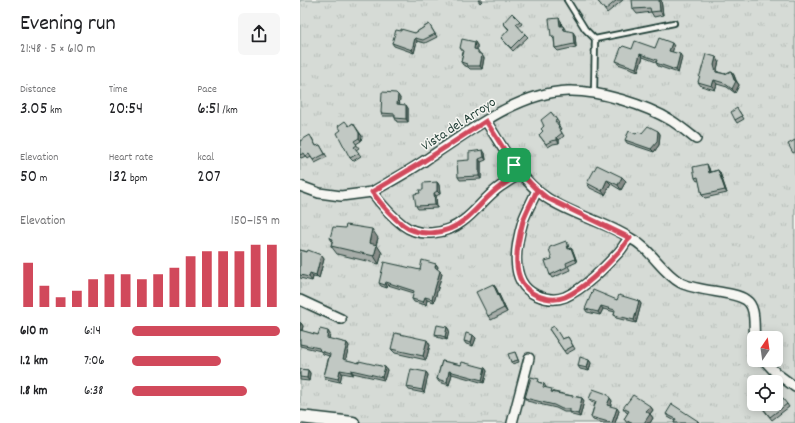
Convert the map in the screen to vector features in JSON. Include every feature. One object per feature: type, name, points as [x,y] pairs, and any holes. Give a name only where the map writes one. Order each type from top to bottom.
[{"type":"main road","points":[[300,417],[353,423]]},
{"type":"street","name":"Vista del Arroyo","points":[[372,192],[424,161],[505,109],[536,97],[566,91],[594,93],[620,100],[672,121],[696,139]]},
{"type":"street","points":[[486,121],[522,175],[537,190],[561,205],[630,238],[648,251],[672,277],[681,283],[704,291],[747,300],[752,307],[754,331]]},
{"type":"street","points":[[300,186],[319,193],[341,196],[372,192],[394,218],[404,227],[431,234],[450,230],[463,221],[495,190],[517,176],[522,175]]},
{"type":"street","points":[[537,190],[524,220],[517,250],[517,268],[520,280],[530,292],[541,298],[554,300],[565,297],[584,285],[609,263],[630,238]]},
{"type":"street","points":[[300,300],[325,314],[341,319]]},
{"type":"street","points":[[512,423],[529,358]]},
{"type":"street","points":[[770,367],[795,387]]},
{"type":"lane","points":[[567,0],[585,29],[595,39],[594,93]]},
{"type":"lane","points":[[595,39],[674,23]]},
{"type":"green space","points":[[300,0],[795,0],[795,423],[300,423]]},
{"type":"building","points":[[597,0],[617,0],[605,10]]},
{"type":"building","points":[[632,0],[659,0],[660,11],[651,12],[650,8],[633,9]]},
{"type":"building","points":[[512,13],[520,21],[516,24],[525,34],[511,48],[501,38],[509,29],[503,23]]},
{"type":"building","points":[[559,18],[560,26],[563,26],[564,30],[573,32],[574,44],[555,48],[554,36],[551,36],[549,19]]},
{"type":"building","points":[[429,24],[435,34],[423,40],[415,38],[412,50],[392,43],[396,30],[401,31],[401,29],[415,33]]},
{"type":"building","points":[[659,38],[672,43],[669,51],[680,54],[676,70],[656,63],[657,60],[640,54],[636,68],[616,61],[623,46],[632,49],[635,41],[655,48]]},
{"type":"building","points":[[462,39],[475,42],[474,49],[478,50],[478,53],[482,55],[480,66],[468,66],[467,64],[461,62],[464,51],[460,48]]},
{"type":"building","points":[[706,54],[716,57],[714,65],[716,72],[725,74],[731,71],[734,80],[736,81],[732,89],[724,83],[714,80],[712,86],[698,82]]},
{"type":"building","points":[[382,92],[396,93],[398,95],[397,104],[406,105],[406,119],[395,118],[395,114],[381,113]]},
{"type":"building","points":[[737,108],[742,116],[735,120],[731,112]]},
{"type":"building","points":[[551,112],[557,120],[555,121],[562,133],[557,137],[557,140],[546,144],[539,135],[543,131],[541,129],[544,126],[541,120]]},
{"type":"building","points":[[345,121],[349,126],[353,123],[359,133],[359,138],[354,141],[357,145],[354,147],[359,153],[350,158],[337,133],[341,130],[338,126]]},
{"type":"building","points":[[648,126],[658,131],[657,142],[651,149],[625,140],[629,131],[636,134],[638,132],[642,133]]},
{"type":"building","points":[[310,135],[316,146],[320,145],[325,154],[313,160],[309,154],[306,156],[304,153],[300,155],[300,141]]},
{"type":"building","points":[[795,140],[795,152],[793,153],[788,144]]},
{"type":"building","points":[[483,150],[484,157],[479,159],[479,176],[458,177],[457,161],[469,160],[469,152]]},
{"type":"building","points":[[707,164],[709,173],[718,170],[725,190],[702,195],[698,177],[695,178],[693,167]]},
{"type":"building","points":[[597,165],[622,177],[618,185],[607,180],[602,191],[587,183]]},
{"type":"building","points":[[437,182],[437,191],[434,193],[435,205],[416,206],[414,194],[420,193],[419,190],[423,190],[423,183]]},
{"type":"building","points":[[346,225],[372,229],[369,243],[377,245],[374,256],[331,246],[333,239],[330,238],[333,227],[345,228]]},
{"type":"building","points":[[566,241],[568,249],[571,248],[575,259],[566,263],[567,267],[550,275],[545,261],[552,259],[549,249],[550,247]]},
{"type":"building","points":[[300,250],[307,252],[308,250],[321,255],[316,275],[310,273],[309,277],[300,275]]},
{"type":"building","points":[[422,260],[436,264],[435,267],[440,271],[432,299],[425,297],[423,302],[412,299],[414,291],[386,282],[385,285],[379,283],[384,262],[420,270]]},
{"type":"building","points":[[493,284],[504,308],[488,316],[476,292]]},
{"type":"building","points":[[593,290],[617,300],[619,295],[639,301],[634,320],[614,315],[615,310],[601,306],[598,312],[585,309]]},
{"type":"building","points":[[437,325],[447,327],[445,337],[435,334]]},
{"type":"building","points":[[554,326],[562,339],[568,337],[573,346],[564,351],[549,329]]},
{"type":"building","points":[[320,329],[328,331],[327,338],[347,343],[343,359],[385,367],[382,377],[351,370],[351,372],[340,370],[338,379],[324,376],[330,354],[320,351],[319,348],[300,344],[300,330],[318,335]]},
{"type":"building","points":[[395,333],[427,340],[423,356],[391,349]]},
{"type":"building","points":[[466,333],[473,335],[471,343],[464,341]]},
{"type":"building","points":[[515,352],[518,360],[511,362],[508,354]]},
{"type":"building","points":[[580,357],[589,360],[587,368],[578,366]]},
{"type":"building","points":[[442,361],[461,365],[462,362],[485,368],[482,380],[449,371],[447,382],[437,379]]},
{"type":"building","points":[[300,369],[308,370],[307,378],[300,377]]},
{"type":"building","points":[[411,369],[426,372],[422,390],[407,387]]},
{"type":"building","points":[[531,377],[539,379],[538,382],[544,384],[543,387],[552,389],[551,392],[582,398],[578,414],[570,412],[570,409],[562,409],[554,405],[525,398]]},
{"type":"building","points":[[593,389],[607,394],[610,398],[607,405],[617,408],[612,423],[591,417],[596,401],[589,399]]},
{"type":"building","points":[[633,395],[650,406],[646,411],[650,414],[644,423],[631,423],[624,419],[629,411],[623,408]]},
{"type":"building","points":[[783,399],[787,404],[783,407]]},
{"type":"building","points":[[672,404],[698,421],[697,423],[674,423],[676,419],[666,414]]},
{"type":"building","points":[[765,411],[778,411],[770,417]]},
{"type":"route","points":[[514,165],[486,121],[372,192],[394,218],[404,227],[431,234],[450,230],[463,221],[495,190],[517,176],[522,175],[529,183],[537,190],[524,220],[517,250],[517,268],[520,280],[530,292],[541,298],[554,300],[565,297],[584,285],[609,263],[630,238],[621,232],[547,198],[529,183],[514,165]]}]
